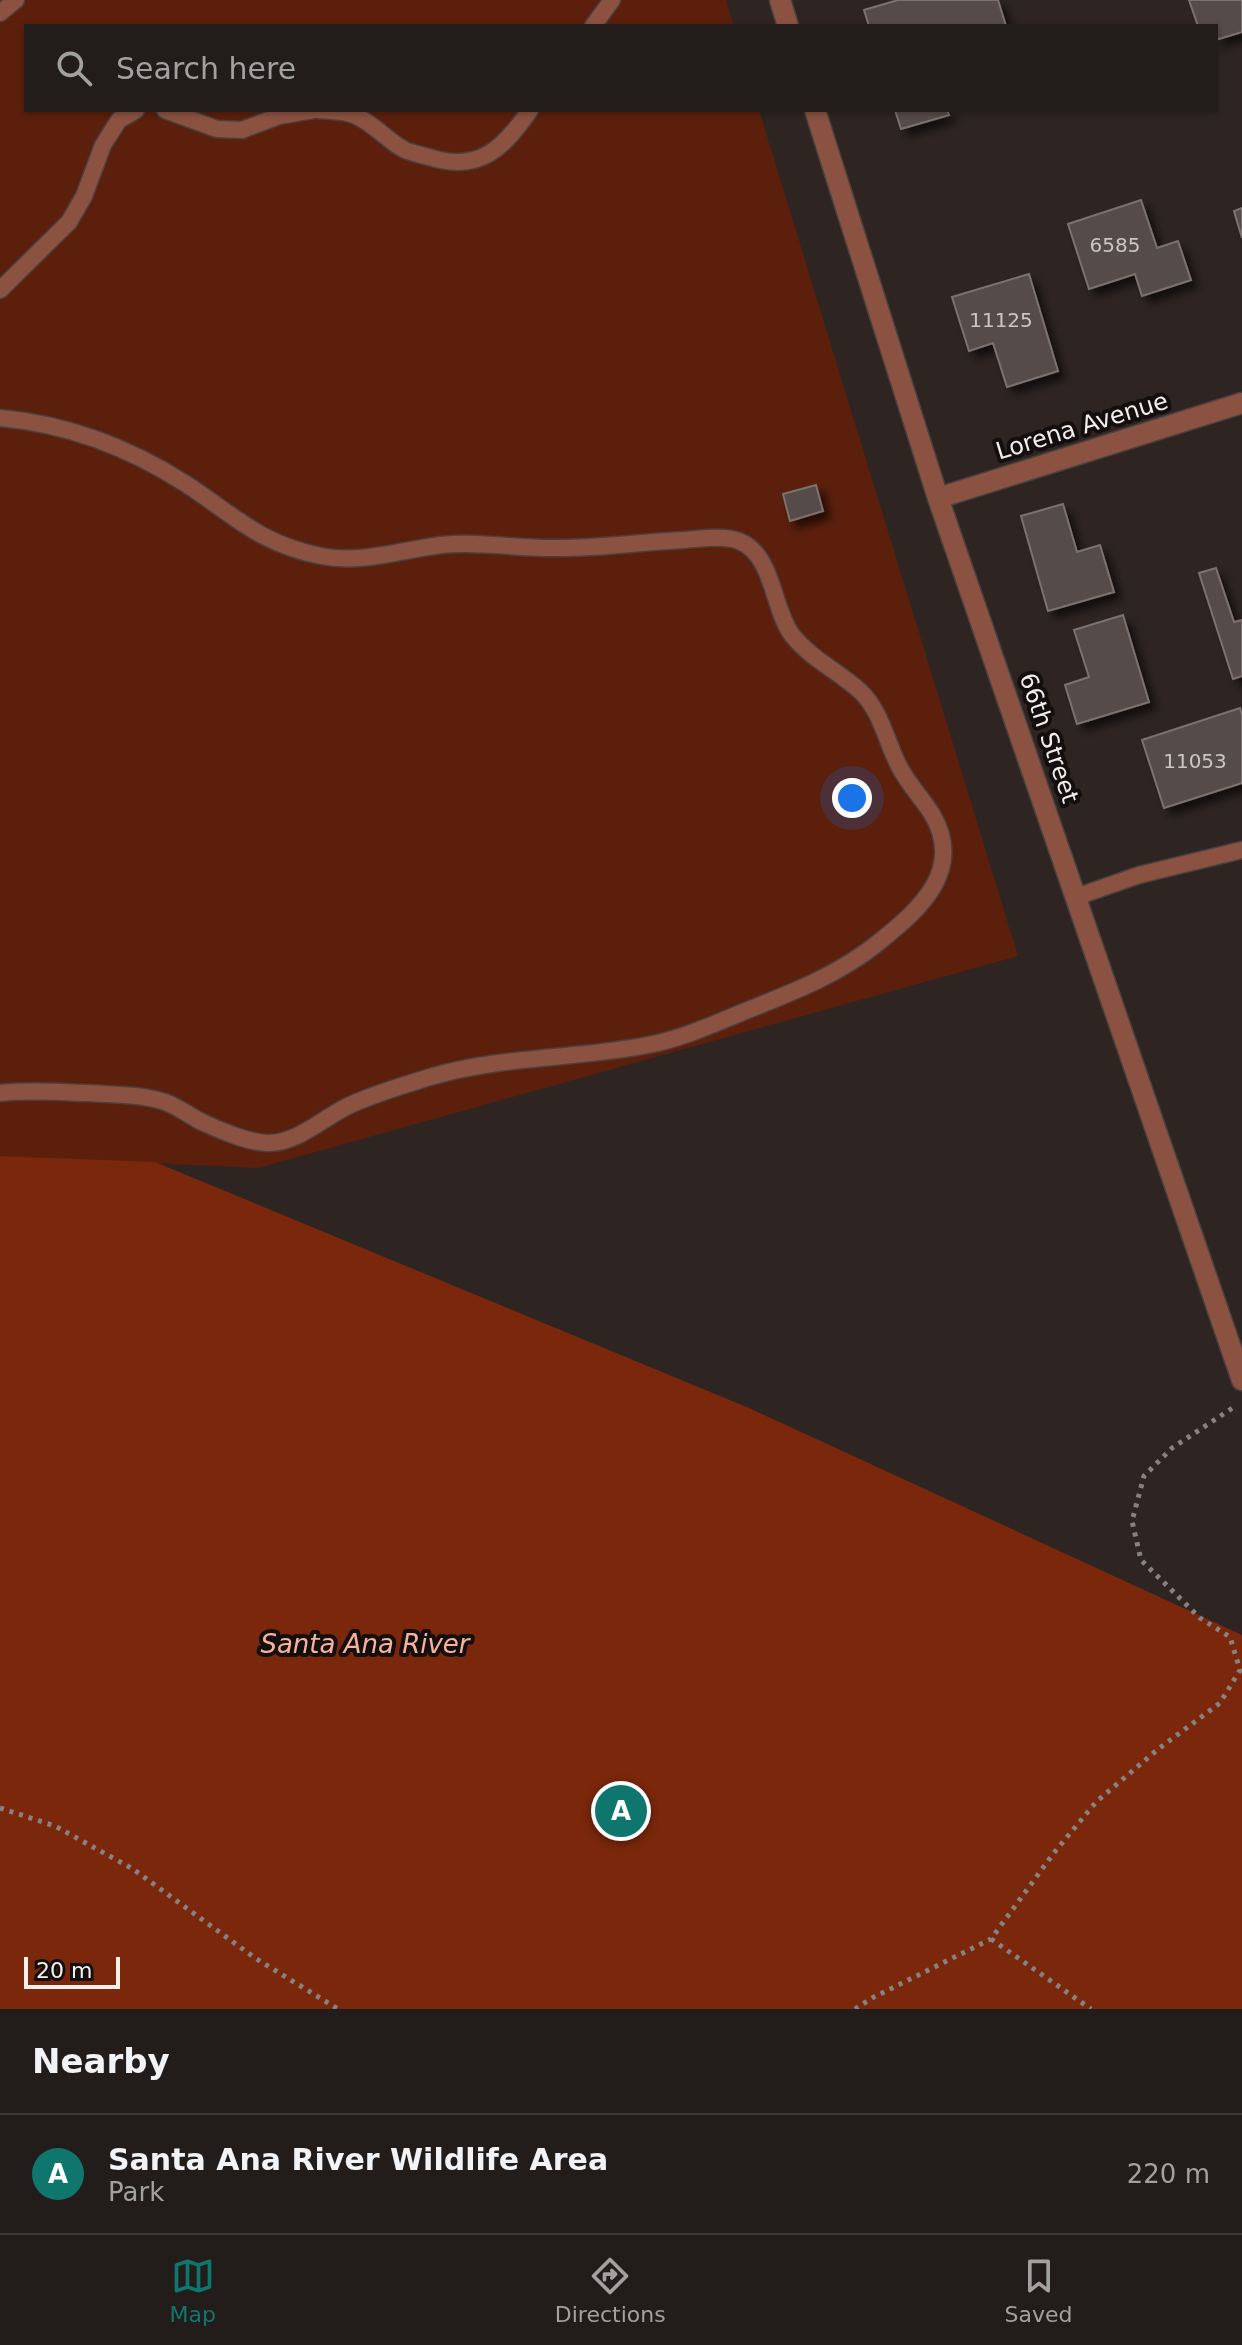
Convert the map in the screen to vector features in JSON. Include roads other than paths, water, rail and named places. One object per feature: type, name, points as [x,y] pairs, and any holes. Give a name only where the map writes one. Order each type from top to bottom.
[{"type":"street","points":[[780,0],[787,24]]},
{"type":"street","name":"66th Street","points":[[816,112],[938,498],[1242,1380]]},
{"type":"street","name":"Lorena Avenue","points":[[938,498],[1242,403]]},
{"type":"lane","points":[[0,13],[16,0]]},
{"type":"lane","points":[[594,24],[612,0]]},
{"type":"lane","points":[[0,290],[69,222],[84,196],[103,145],[119,120],[133,112]]},
{"type":"lane","points":[[170,112],[217,129],[242,130],[279,116],[304,112]]},
{"type":"lane","points":[[334,112],[352,114],[404,149],[459,163],[487,158],[513,134],[529,112]]},
{"type":"lane","points":[[0,418],[44,424],[112,445],[182,482],[247,529],[277,544],[330,558],[374,557],[467,543],[564,548],[735,539],[757,556],[771,582],[787,628],[801,646],[856,687],[874,707],[908,782],[932,814],[944,851],[943,867],[933,888],[915,910],[877,944],[843,968],[803,989],[685,1036],[647,1045],[438,1075],[349,1105],[296,1137],[269,1144],[202,1123],[167,1103],[129,1095],[30,1090],[0,1093]]},
{"type":"lane","points":[[1076,897],[1139,875],[1242,850]]},
{"type":"water","name":"Santa Ana River","points":[[0,1156],[155,1162],[749,1408],[1242,1635],[1242,2009],[0,2009]]},
{"type":"place","name":"Santa Ana River Wildlife Area","points":[[621,1811]]}]
